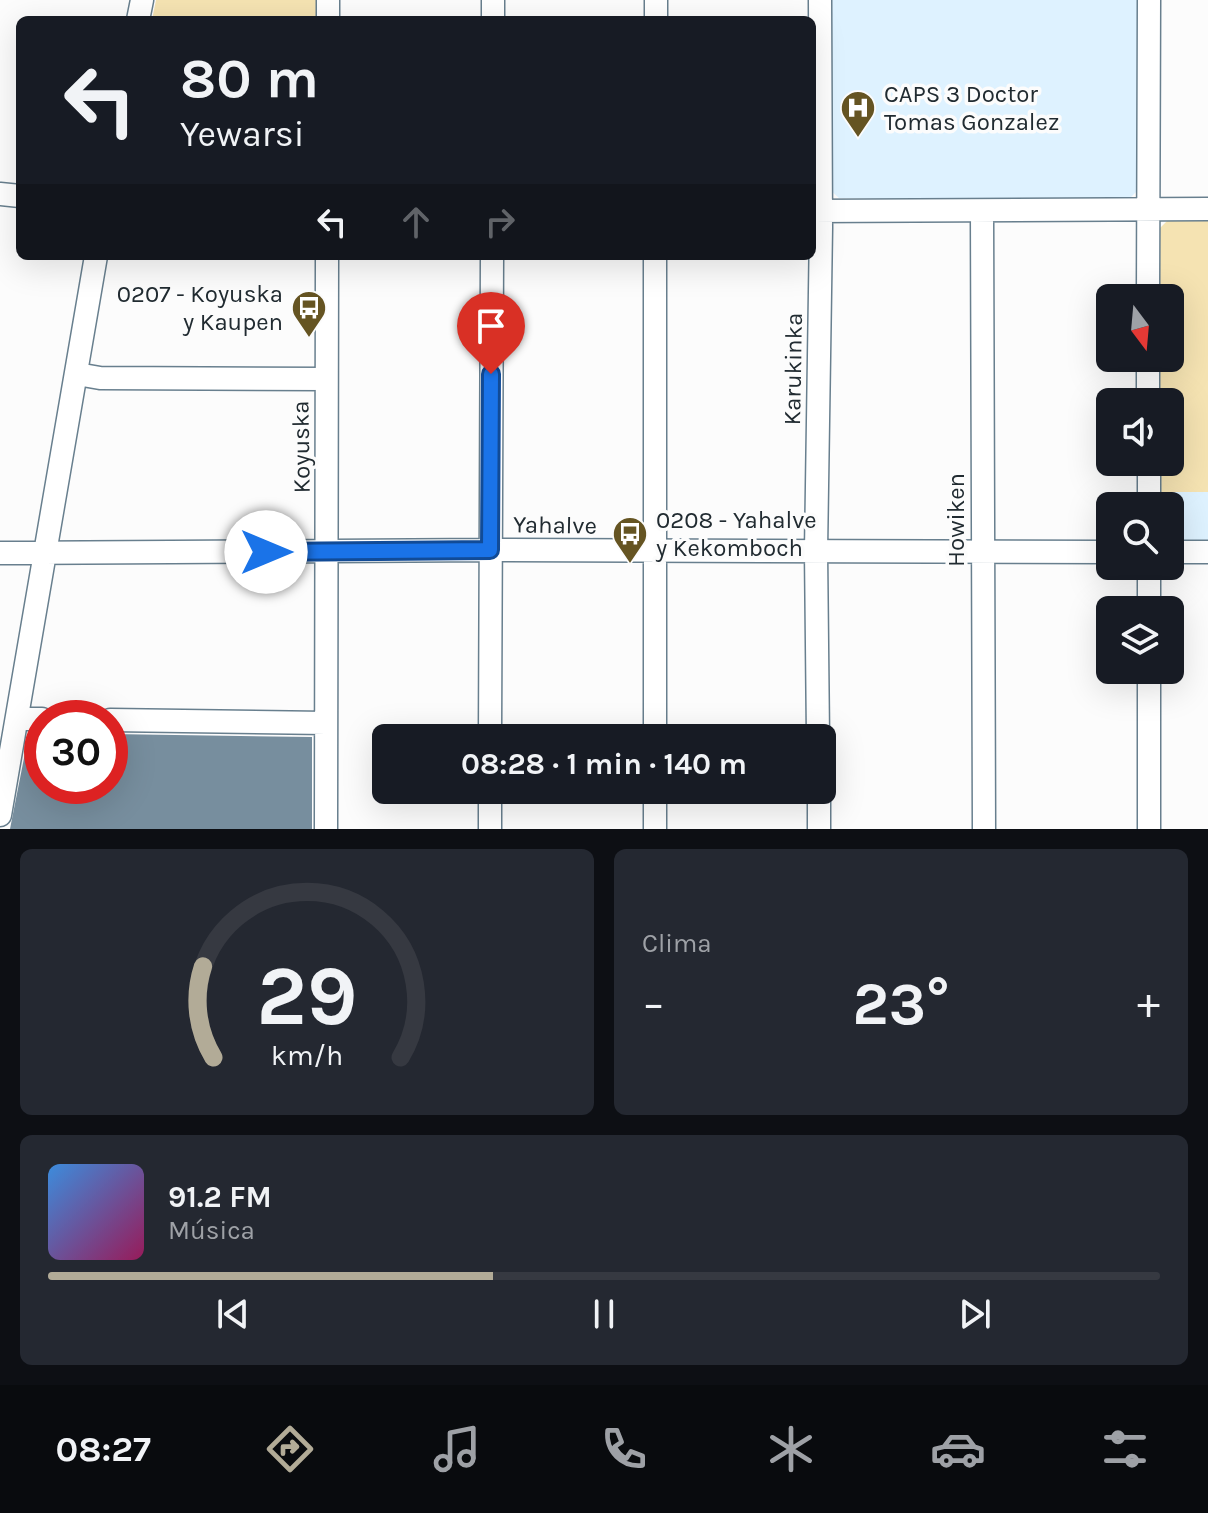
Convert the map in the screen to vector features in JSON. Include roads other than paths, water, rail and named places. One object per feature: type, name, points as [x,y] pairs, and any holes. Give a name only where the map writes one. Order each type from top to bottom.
[{"type":"street","name":"Karukinka","points":[[818,724],[816,211],[820,0]]},
{"type":"street","points":[[1148,284],[1149,0]]},
{"type":"street","points":[[816,211],[1208,209]]},
{"type":"street","name":"Howiken","points":[[982,211],[984,829]]},
{"type":"street","points":[[0,815],[95,260]]},
{"type":"street","name":"Koyuska","points":[[326,829],[327,260]]},
{"type":"street","points":[[490,724],[492,260]]},
{"type":"street","points":[[655,260],[655,724]]},
{"type":"street","points":[[77,374],[100,378],[326,379]]},
{"type":"street","name":"Yahalve","points":[[0,553],[490,550],[1096,552]]},
{"type":"street","points":[[1184,552],[1208,552]]},
{"type":"street","points":[[1149,684],[1149,829]]},
{"type":"street","points":[[17,719],[24,719]]},
{"type":"street","points":[[128,720],[326,723]]},
{"type":"street","points":[[490,804],[490,829]]},
{"type":"street","points":[[655,804],[655,829]]},
{"type":"street","points":[[819,804],[819,829]]},
{"type":"place","name":"CAPS 3 Doctor Tomas Gonzalez","points":[[858,139]]},
{"type":"place","name":"0207 - Koyuska y Kaupen","points":[[309,339]]},
{"type":"place","name":"0208 - Yahalve y Kekomboch","points":[[630,565]]}]
